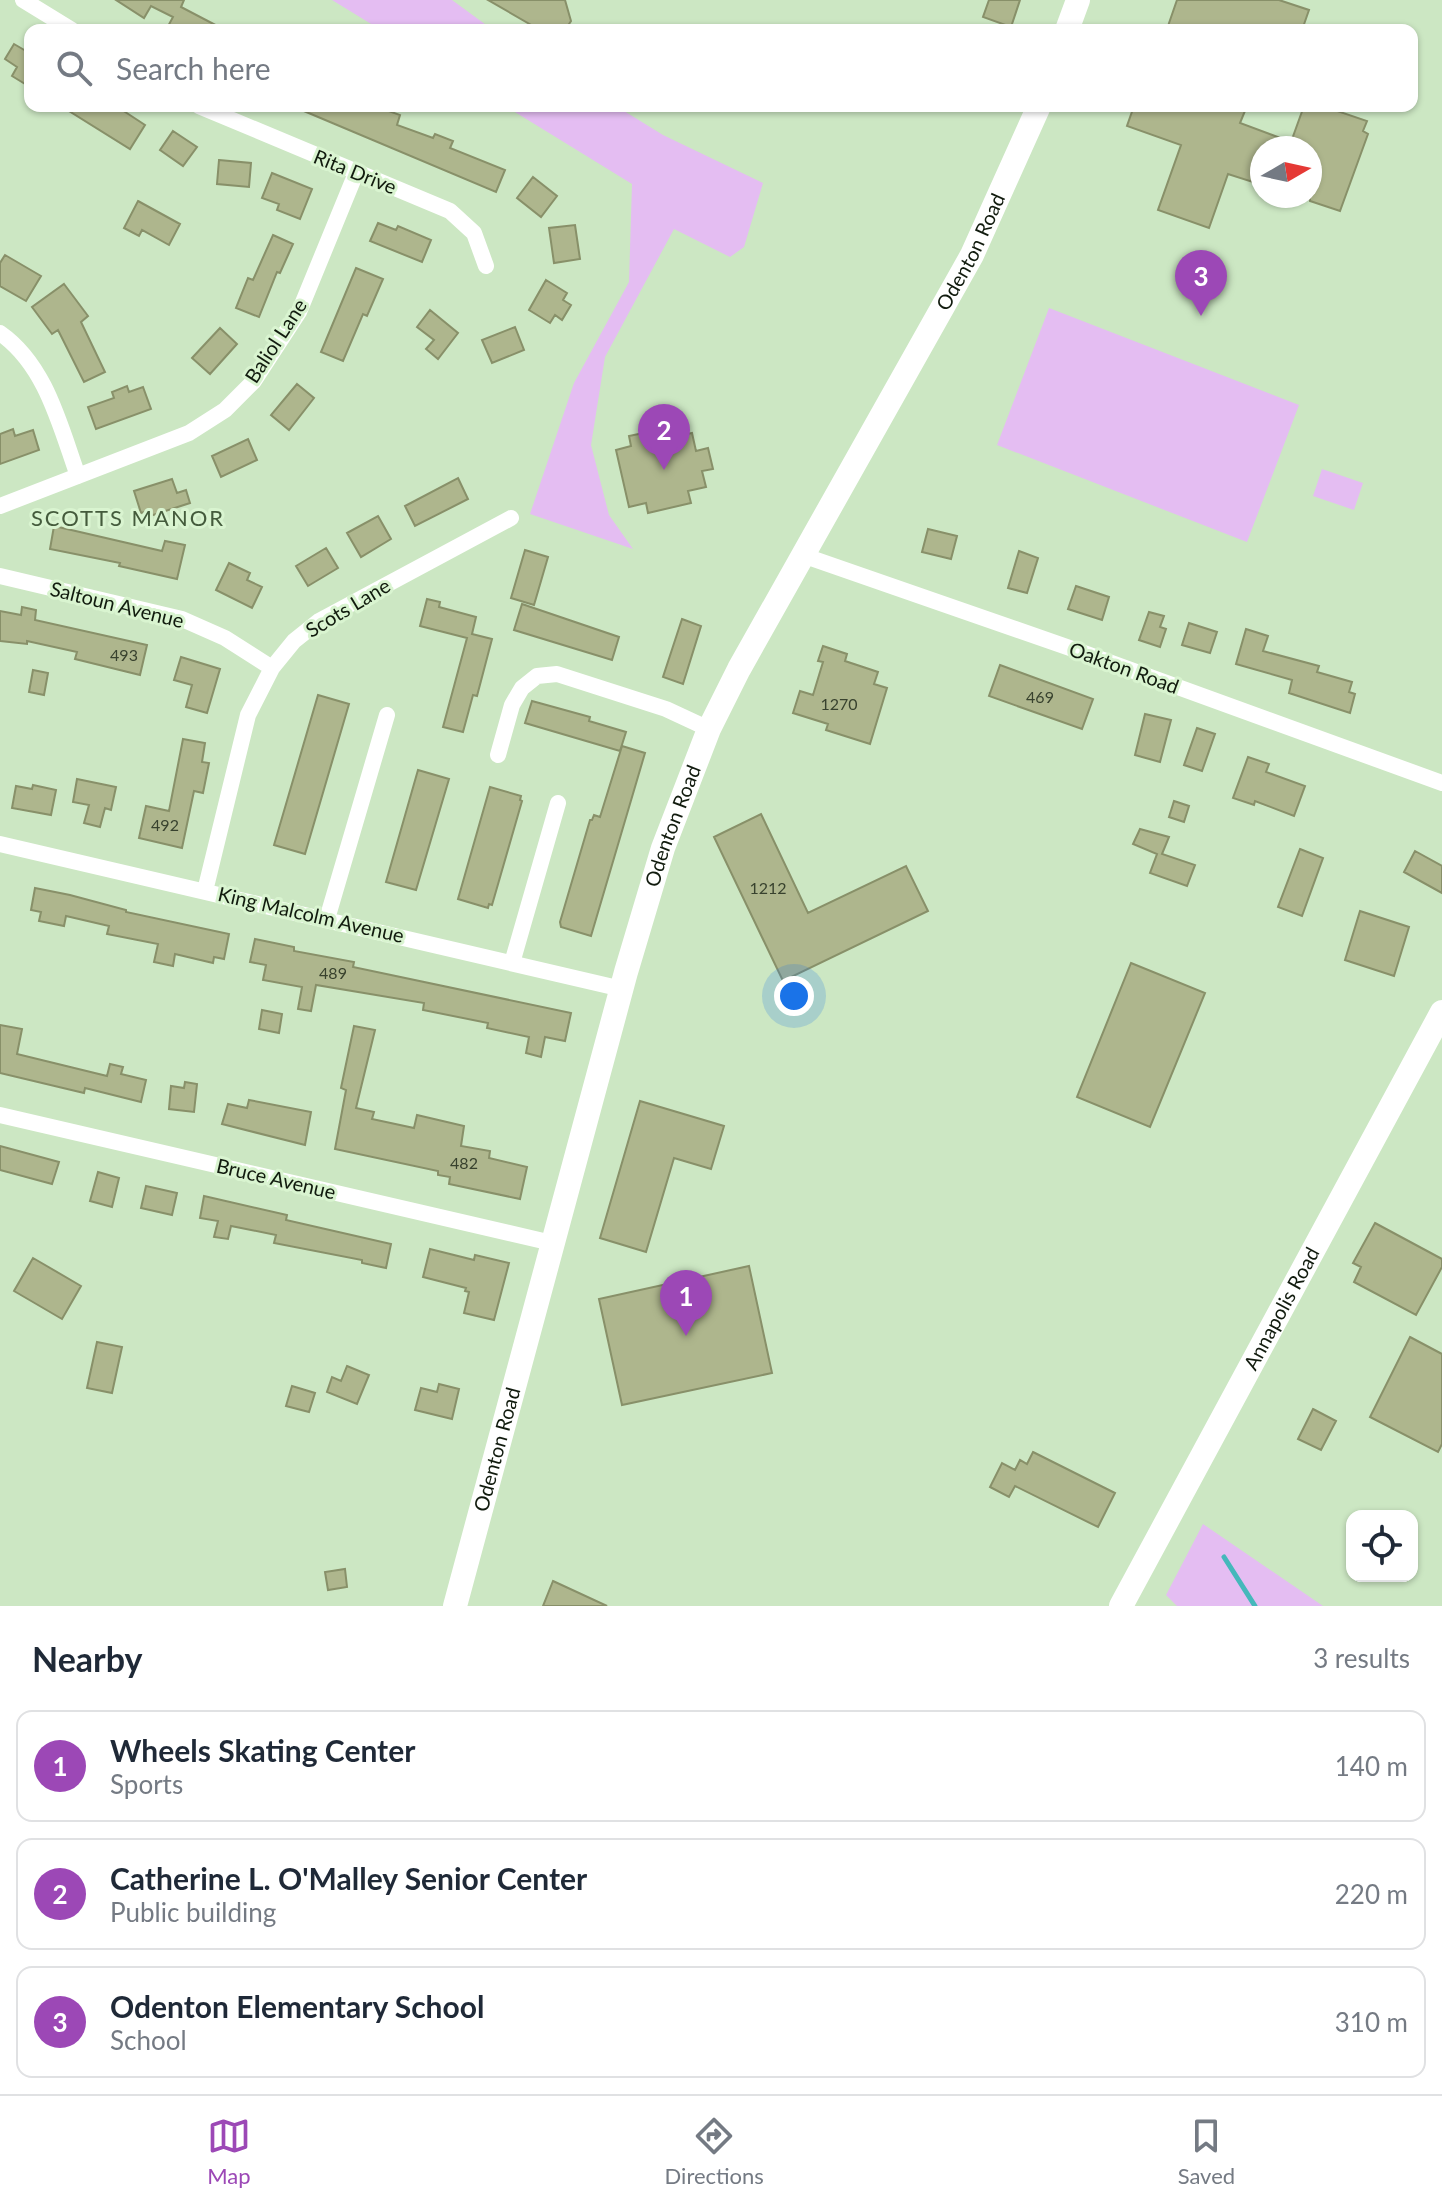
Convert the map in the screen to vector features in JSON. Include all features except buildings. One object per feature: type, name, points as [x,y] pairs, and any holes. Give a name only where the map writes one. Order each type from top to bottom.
[{"type":"street","points":[[23,0],[62,24]]},
{"type":"street","points":[[1069,24],[1078,0]]},
{"type":"street","name":"Rita Drive","points":[[213,112],[450,211],[474,233],[486,266]]},
{"type":"street","name":"Odenton Road","points":[[455,1606],[622,989],[663,848],[709,729],[739,669],[972,255],[1036,112]]},
{"type":"street","name":"Baliol Lane","points":[[0,506],[189,433],[225,410],[254,381],[299,312],[356,173]]},
{"type":"street","points":[[0,333],[29,362],[48,392],[78,476]]},
{"type":"street","name":"Scots Lane","points":[[205,891],[248,715],[272,668],[294,641],[319,621],[511,518]]},
{"type":"street","name":"Oakton Road","points":[[805,556],[1442,783]]},
{"type":"street","name":"Saltoun Avenue","points":[[0,576],[182,619],[225,638],[272,668]]},
{"type":"street","points":[[498,755],[512,705],[522,688],[537,676],[557,674],[666,709],[709,729]]},
{"type":"street","points":[[327,919],[387,715]]},
{"type":"street","points":[[512,963],[558,803]]},
{"type":"street","name":"King Malcolm Avenue","points":[[0,844],[622,989]]},
{"type":"street","name":"Annapolis Road","points":[[1121,1606],[1442,1012]]},
{"type":"street","name":"Bruce Avenue","points":[[0,1115],[552,1243]]},
{"type":"shaded area","points":[[332,0],[452,0],[485,24],[371,24]]},
{"type":"shaded area","points":[[515,112],[626,112],[663,135],[763,183],[744,247],[730,257],[674,229],[605,357],[591,445],[609,515],[633,549],[530,514],[574,383],[629,282],[632,184]]},
{"type":"shaded area","points":[[1049,308],[1299,405],[1247,542],[997,445]]},
{"type":"shaded area","points":[[1322,469],[1363,483],[1354,510],[1313,496]]},
{"type":"shaded area","points":[[1203,1524],[1323,1606],[1177,1606],[1166,1595]]},
{"type":"waterway","points":[[1224,1557],[1255,1606]]},
{"type":"place","name":"Odenton Elementary School","points":[[1201,316]]},
{"type":"place","name":"Catherine L. O'Malley Senior Center","points":[[664,470]]},
{"type":"place","name":"Wheels Skating Center","points":[[686,1336]]},
{"type":"district","name":"SCOTTS MANOR","points":[[128,518]]}]
